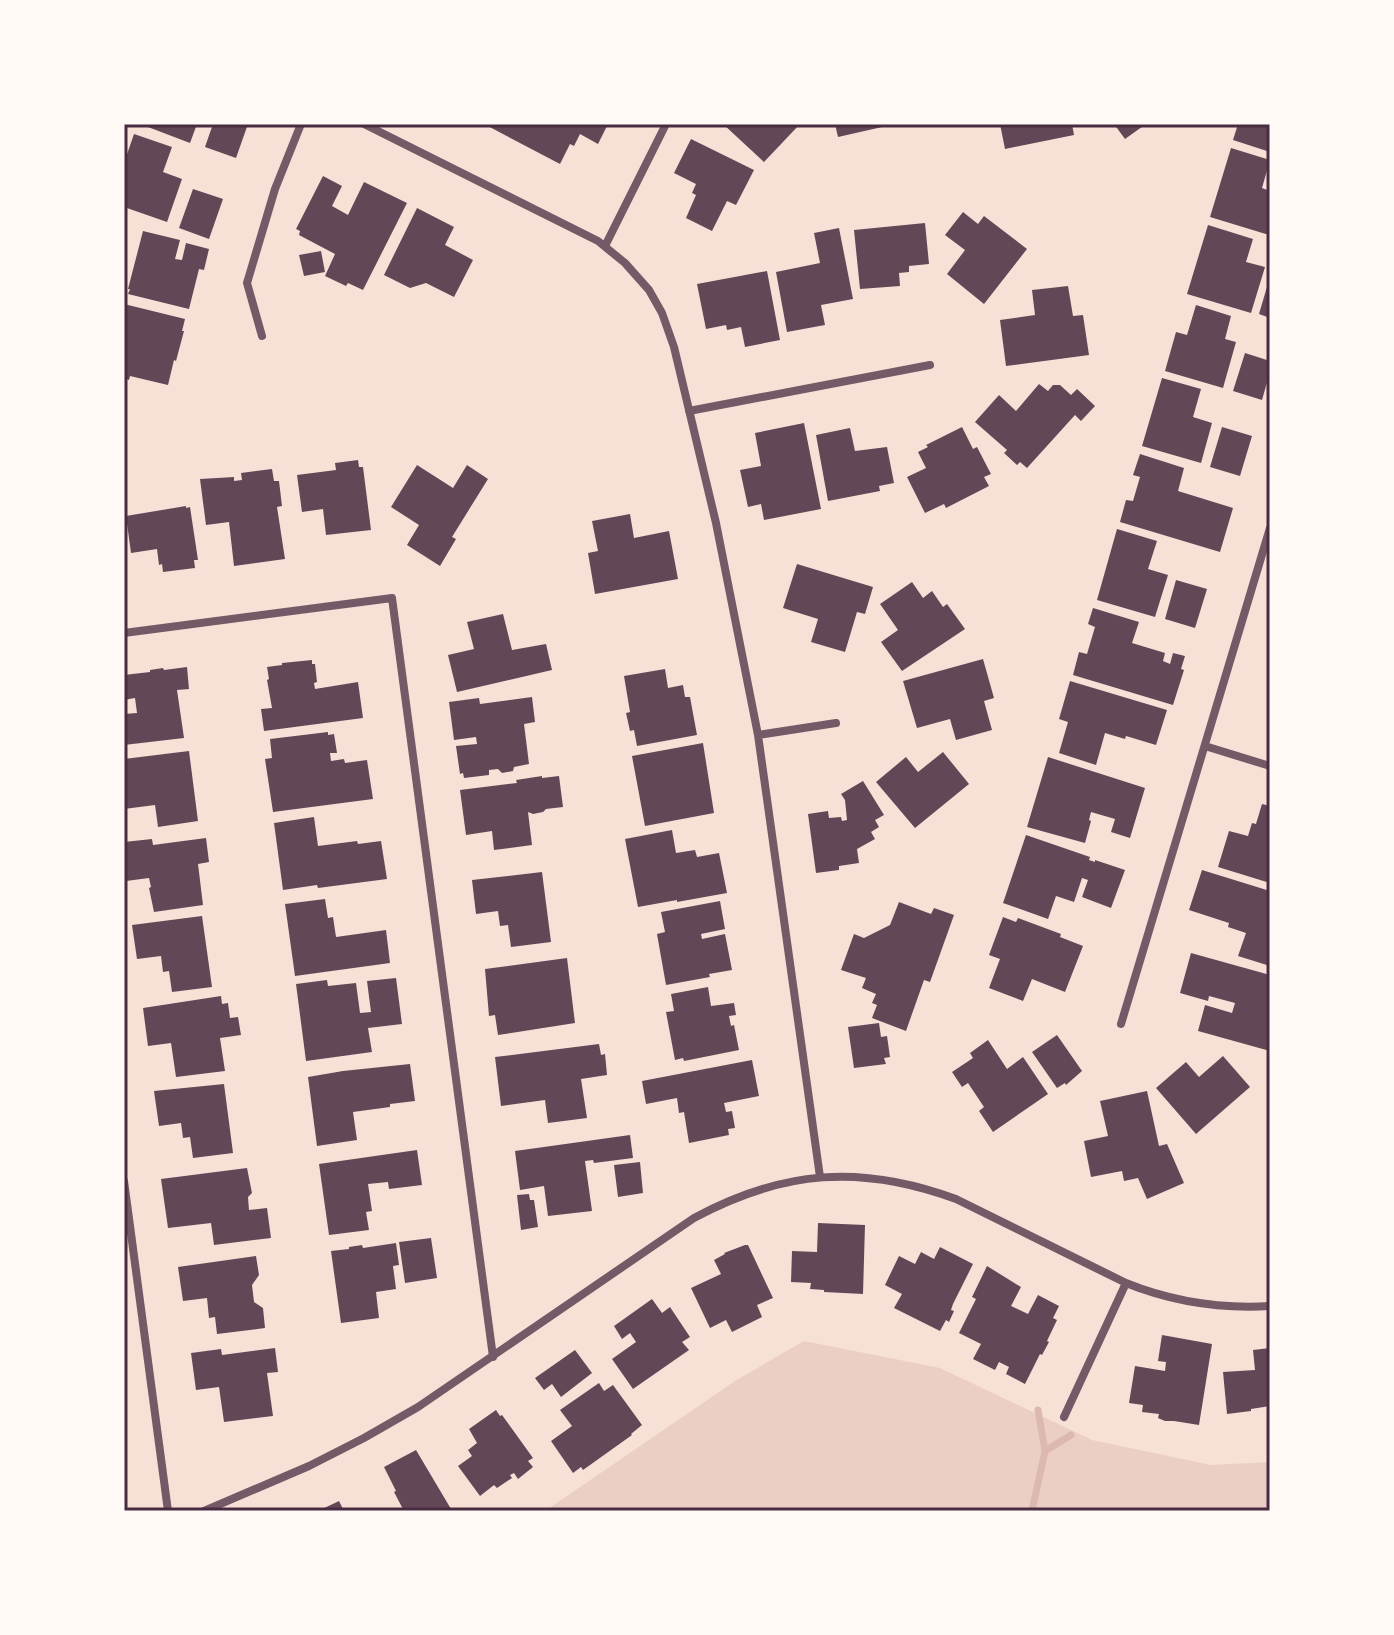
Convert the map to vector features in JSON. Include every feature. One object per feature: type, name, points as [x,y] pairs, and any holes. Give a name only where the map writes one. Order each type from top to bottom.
[{"type":"street","points":[[262,336],[247,283],[275,189],[301,124]]},
{"type":"street","points":[[364,124],[605,246],[649,290],[662,313],[674,347],[716,523],[758,735],[820,1177]]},
{"type":"street","points":[[605,246],[666,124]]},
{"type":"street","points":[[689,411],[930,365]]},
{"type":"street","points":[[1121,1024],[1270,528]]},
{"type":"street","points":[[124,633],[392,598],[493,1357]]},
{"type":"street","points":[[758,735],[836,723]]},
{"type":"street","points":[[1205,746],[1270,766]]},
{"type":"street","points":[[204,1511],[309,1466],[418,1407],[707,1211],[761,1188],[791,1181],[851,1176],[927,1188],[1153,1294],[1196,1304],[1240,1308],[1270,1306]]},
{"type":"street","points":[[124,1181],[168,1511]]},
{"type":"street","points":[[1064,1417],[1126,1283]]},
{"type":"shaded area","points":[[804,1341],[940,1368],[1092,1440],[1211,1465],[1270,1462],[1270,1511],[545,1511],[735,1381]]},
{"type":"building","points":[[140,124],[197,124],[190,143]]},
{"type":"building","points":[[213,124],[248,124],[236,158],[205,147]]},
{"type":"building","points":[[484,124],[608,124],[598,144],[580,134],[574,146],[570,144],[560,164]]},
{"type":"building","points":[[723,124],[800,124],[764,162]]},
{"type":"building","points":[[835,124],[891,124],[891,125],[838,137]]},
{"type":"building","points":[[1000,124],[1072,124],[1074,135],[1005,149]]},
{"type":"building","points":[[1114,124],[1146,124],[1125,139]]},
{"type":"building","points":[[1238,124],[1270,124],[1270,152],[1233,140]]},
{"type":"building","points":[[134,134],[172,147],[163,172],[182,179],[167,222],[124,207],[124,163]]},
{"type":"building","points":[[691,139],[754,170],[736,205],[727,201],[712,231],[686,218],[696,195],[692,193],[696,184],[674,173]]},
{"type":"building","points":[[1231,148],[1270,160],[1262,188],[1270,191],[1269,235],[1210,217]]},
{"type":"building","points":[[323,176],[342,186],[332,206],[348,215],[364,182],[407,203],[363,290],[325,276],[335,254],[299,235],[300,231],[296,229]]},
{"type":"building","points":[[193,189],[223,199],[209,239],[179,228]]},
{"type":"building","points":[[417,208],[454,227],[445,245],[473,260],[454,297],[426,283],[410,288],[384,275]]},
{"type":"building","points":[[963,212],[978,224],[984,216],[1027,249],[984,304],[947,274],[965,250],[945,235]]},
{"type":"building","points":[[925,223],[929,264],[909,266],[909,272],[899,273],[900,286],[860,289],[854,230]]},
{"type":"building","points":[[1208,225],[1253,239],[1246,262],[1265,267],[1251,313],[1187,294]]},
{"type":"building","points":[[839,228],[853,299],[821,305],[825,325],[787,332],[776,272],[820,263],[814,233]]},
{"type":"building","points":[[143,231],[180,240],[175,259],[182,260],[186,243],[209,249],[204,270],[199,269],[189,309],[128,294]]},
{"type":"building","points":[[321,251],[325,272],[304,276],[299,255]]},
{"type":"building","points":[[767,271],[780,340],[745,347],[741,327],[727,330],[726,325],[706,329],[697,284]]},
{"type":"building","points":[[1270,281],[1270,318],[1259,314]]},
{"type":"building","points":[[1068,286],[1073,316],[1083,315],[1089,355],[1006,366],[1000,320],[1035,315],[1032,290]]},
{"type":"building","points":[[124,304],[185,319],[168,385],[130,376],[129,380],[124,378]]},
{"type":"building","points":[[1196,305],[1231,316],[1225,339],[1236,342],[1223,388],[1165,371],[1176,332],[1187,335]]},
{"type":"building","points":[[1245,353],[1270,361],[1262,400],[1233,391]]},
{"type":"building","points":[[1162,378],[1201,389],[1193,417],[1212,423],[1201,463],[1142,446]]},
{"type":"building","points":[[1039,384],[1048,391],[1053,385],[1060,385],[1071,395],[1077,389],[1095,406],[1081,421],[1075,415],[1027,468],[1020,462],[1017,465],[1004,453],[1007,450],[975,422],[999,395],[1016,411]]},
{"type":"building","points":[[804,423],[821,509],[764,520],[761,504],[748,507],[740,470],[761,466],[755,433]]},
{"type":"building","points":[[962,427],[991,474],[984,477],[989,486],[946,508],[944,504],[925,513],[907,477],[926,468],[918,452]]},
{"type":"building","points":[[1222,427],[1252,436],[1240,476],[1210,467]]},
{"type":"building","points":[[850,428],[855,451],[887,447],[894,483],[879,486],[880,491],[828,501],[816,435]]},
{"type":"building","points":[[1140,454],[1184,468],[1178,491],[1233,508],[1220,552],[1120,522],[1126,500],[1133,501],[1140,477],[1133,475]]},
{"type":"building","points":[[358,460],[359,467],[363,467],[371,530],[326,535],[323,509],[302,512],[297,475],[336,470],[335,463]]},
{"type":"building","points":[[417,465],[453,488],[467,465],[488,479],[452,537],[456,539],[440,566],[407,545],[419,525],[391,507]]},
{"type":"building","points":[[272,469],[274,481],[279,481],[282,506],[277,507],[285,559],[234,566],[229,522],[206,525],[200,479],[234,477],[234,481],[242,480],[241,473]]},
{"type":"building","points":[[190,507],[198,560],[194,560],[195,568],[163,572],[157,549],[131,553],[126,516]]},
{"type":"building","points":[[630,514],[634,538],[669,531],[678,579],[595,594],[588,553],[598,551],[592,521]]},
{"type":"building","points":[[1117,529],[1157,541],[1148,569],[1168,575],[1155,617],[1097,600]]},
{"type":"building","points":[[797,564],[873,587],[865,614],[857,612],[845,652],[811,642],[818,619],[783,608]]},
{"type":"building","points":[[1176,580],[1207,589],[1195,628],[1165,619]]},
{"type":"building","points":[[912,582],[923,598],[932,591],[943,607],[947,604],[965,629],[902,671],[881,642],[898,630],[880,604]]},
{"type":"building","points":[[1093,608],[1139,622],[1132,643],[1165,653],[1163,661],[1170,664],[1173,653],[1185,656],[1173,705],[1073,675],[1079,652],[1087,654],[1095,627],[1088,624]]},
{"type":"building","points":[[503,614],[512,650],[546,644],[552,670],[457,692],[448,655],[474,649],[467,622]]},
{"type":"building","points":[[983,659],[994,698],[984,701],[992,730],[956,740],[950,719],[917,728],[903,681]]},
{"type":"building","points":[[312,660],[317,682],[314,683],[315,689],[358,682],[363,718],[264,731],[261,709],[272,708],[267,667]]},
{"type":"building","points":[[187,667],[189,689],[177,690],[184,738],[124,745],[124,714],[137,713],[135,698],[124,700],[124,675]]},
{"type":"building","points":[[665,669],[668,688],[683,685],[685,697],[690,697],[697,735],[637,746],[626,713],[630,712],[624,676]]},
{"type":"building","points":[[1070,681],[1167,710],[1156,745],[1105,733],[1096,765],[1059,753],[1068,722],[1059,719]]},
{"type":"building","points":[[532,697],[535,722],[524,724],[529,764],[514,767],[513,771],[502,773],[498,769],[489,770],[489,775],[464,778],[463,773],[460,774],[456,746],[477,744],[476,737],[454,740],[449,702],[479,698],[480,704]]},
{"type":"building","points":[[328,732],[328,735],[334,734],[337,753],[330,753],[331,761],[367,760],[373,799],[273,812],[265,759],[272,758],[270,739]]},
{"type":"building","points":[[703,743],[714,813],[645,826],[632,756]]},
{"type":"building","points":[[189,751],[198,821],[158,827],[155,805],[124,809],[124,759]]},
{"type":"building","points":[[943,752],[969,784],[915,828],[876,782],[906,757],[918,772]]},
{"type":"building","points":[[1048,757],[1145,788],[1130,838],[1111,832],[1115,819],[1091,812],[1085,843],[1027,827]]},
{"type":"building","points":[[559,776],[563,807],[533,814],[528,812],[532,845],[494,850],[492,831],[466,835],[460,790],[517,783],[516,780]]},
{"type":"building","points":[[863,781],[884,815],[875,820],[879,827],[871,832],[875,839],[857,849],[859,863],[816,873],[808,814],[828,811],[829,818],[847,820],[845,800],[841,794]]},
{"type":"building","points":[[1262,804],[1270,806],[1270,883],[1218,867],[1229,831],[1248,836],[1252,823],[1256,824]]},
{"type":"building","points":[[314,817],[318,846],[381,841],[387,879],[283,890],[274,823]]},
{"type":"building","points":[[672,830],[676,853],[695,850],[697,857],[719,853],[727,893],[638,907],[625,839]]},
{"type":"building","points":[[1026,835],[1090,857],[1089,860],[1125,870],[1111,908],[1082,897],[1088,880],[1082,878],[1074,902],[1056,896],[1048,919],[1003,903]]},
{"type":"building","points":[[206,838],[209,862],[198,864],[203,905],[154,912],[149,878],[126,881],[124,842],[152,839],[153,845]]},
{"type":"building","points":[[1202,870],[1270,891],[1270,966],[1238,956],[1246,933],[1228,927],[1229,923],[1189,910]]},
{"type":"building","points":[[542,872],[551,942],[511,947],[508,925],[500,926],[498,911],[476,914],[472,880]]},
{"type":"building","points":[[325,899],[328,918],[333,917],[336,937],[386,930],[390,963],[295,976],[285,904]]},
{"type":"building","points":[[720,901],[725,929],[701,934],[702,939],[725,934],[732,970],[666,985],[657,934],[665,932],[661,912]]},
{"type":"building","points":[[899,902],[931,914],[934,908],[954,915],[930,982],[924,980],[906,1031],[872,1018],[877,1005],[872,1003],[876,994],[862,988],[866,978],[841,970],[854,934],[864,938],[890,925]]},
{"type":"building","points":[[202,916],[212,987],[172,992],[169,971],[163,972],[161,956],[137,959],[132,925]]},
{"type":"building","points":[[1003,917],[1016,922],[1018,918],[1083,946],[1065,992],[1032,979],[1023,1001],[989,988],[1000,959],[989,955]]},
{"type":"building","points":[[1191,953],[1270,975],[1270,1051],[1198,1031],[1205,1005],[1232,1013],[1235,1003],[1209,996],[1208,1001],[1180,993]]},
{"type":"building","points":[[567,958],[575,1023],[498,1035],[495,1015],[489,1016],[485,969]]},
{"type":"building","points":[[396,978],[402,1024],[368,1028],[372,1052],[306,1061],[296,984],[327,980],[328,986],[356,983],[360,1013],[371,1012],[367,981]]},
{"type":"building","points":[[708,987],[711,1006],[734,1003],[736,1015],[729,1016],[739,1050],[675,1060],[666,1012],[674,1011],[671,994]]},
{"type":"building","points":[[221,996],[222,1004],[228,1003],[230,1018],[238,1017],[241,1035],[220,1038],[225,1071],[176,1077],[171,1043],[148,1046],[143,1008]]},
{"type":"building","points":[[879,1023],[881,1037],[887,1036],[890,1057],[884,1058],[886,1064],[854,1068],[848,1027]]},
{"type":"building","points":[[1057,1035],[1082,1071],[1066,1085],[1057,1088],[1032,1052]]},
{"type":"building","points":[[988,1040],[1007,1069],[1023,1057],[1048,1094],[993,1132],[979,1111],[984,1107],[968,1083],[962,1087],[952,1072],[973,1058],[970,1053]]},
{"type":"building","points":[[599,1044],[601,1055],[605,1054],[607,1075],[581,1079],[587,1118],[548,1123],[545,1100],[501,1106],[495,1057]]},
{"type":"building","points":[[1223,1056],[1250,1087],[1196,1134],[1156,1088],[1186,1062],[1199,1077]]},
{"type":"building","points":[[752,1060],[759,1096],[724,1103],[726,1112],[732,1111],[735,1128],[728,1129],[729,1135],[689,1143],[684,1112],[679,1113],[677,1098],[646,1104],[642,1081]]},
{"type":"building","points":[[410,1064],[415,1101],[353,1112],[357,1140],[317,1146],[308,1077]]},
{"type":"building","points":[[224,1084],[233,1153],[193,1158],[190,1137],[183,1138],[181,1123],[159,1126],[154,1091]]},
{"type":"building","points":[[1147,1091],[1159,1146],[1167,1144],[1184,1183],[1147,1199],[1138,1178],[1124,1181],[1122,1171],[1091,1177],[1084,1141],[1108,1136],[1100,1101]]},
{"type":"building","points":[[630,1135],[633,1158],[594,1163],[593,1160],[585,1161],[592,1211],[548,1216],[544,1186],[520,1190],[515,1151]]},
{"type":"building","points":[[417,1150],[422,1185],[389,1189],[388,1182],[368,1184],[372,1211],[366,1212],[369,1230],[329,1235],[319,1164]]},
{"type":"building","points":[[640,1162],[643,1193],[618,1197],[614,1165]]},
{"type":"building","points":[[247,1168],[252,1193],[248,1197],[249,1210],[267,1208],[271,1238],[214,1245],[211,1223],[168,1228],[161,1179]]},
{"type":"building","points":[[529,1194],[530,1200],[534,1200],[538,1227],[521,1230],[517,1195]]},
{"type":"building","points":[[818,1223],[865,1225],[863,1294],[824,1292],[810,1289],[811,1283],[791,1282],[792,1251],[817,1252]]},
{"type":"building","points":[[431,1238],[437,1278],[405,1283],[399,1242]]},
{"type":"building","points":[[396,1243],[399,1265],[393,1266],[396,1289],[376,1292],[379,1318],[341,1323],[331,1251]]},
{"type":"building","points":[[748,1245],[773,1298],[757,1305],[762,1317],[732,1332],[726,1320],[710,1328],[691,1288],[721,1274],[714,1260]]},
{"type":"building","points":[[940,1247],[973,1264],[953,1304],[951,1310],[954,1311],[949,1322],[946,1320],[940,1331],[894,1308],[902,1294],[885,1285],[899,1256],[915,1264],[921,1252],[934,1259]]},
{"type":"building","points":[[256,1256],[259,1275],[252,1285],[254,1302],[263,1308],[265,1328],[217,1334],[215,1317],[209,1318],[207,1298],[183,1301],[178,1267]]},
{"type":"building","points":[[987,1266],[1021,1287],[1011,1306],[1028,1314],[1038,1295],[1059,1306],[1053,1318],[1057,1320],[1049,1342],[1025,1384],[1006,1374],[1009,1367],[999,1362],[995,1370],[973,1359],[981,1344],[959,1333],[976,1299],[972,1297]]},
{"type":"building","points":[[652,1299],[662,1313],[670,1307],[690,1337],[682,1342],[689,1350],[633,1389],[612,1359],[636,1342],[630,1333],[622,1339],[614,1326]]},
{"type":"building","points":[[1162,1335],[1212,1344],[1199,1425],[1165,1421],[1158,1418],[1159,1414],[1142,1412],[1143,1405],[1129,1403],[1135,1366],[1165,1371],[1166,1362],[1158,1361]]},
{"type":"building","points":[[275,1348],[278,1372],[267,1373],[273,1416],[224,1422],[219,1387],[196,1390],[191,1353],[221,1349],[222,1355]]},
{"type":"building","points":[[1270,1348],[1270,1406],[1227,1414],[1223,1372],[1255,1370],[1253,1350]]},
{"type":"building","points":[[575,1350],[592,1373],[561,1397],[552,1384],[544,1390],[535,1378]]},
{"type":"building","points":[[599,1383],[604,1391],[613,1385],[642,1425],[583,1470],[581,1467],[573,1473],[551,1441],[572,1426],[560,1410]]},
{"type":"building","points":[[496,1410],[533,1458],[528,1461],[533,1467],[518,1479],[514,1473],[510,1475],[512,1478],[497,1488],[494,1485],[480,1496],[458,1466],[472,1456],[468,1450],[477,1443],[469,1429]]},
{"type":"building","points":[[416,1450],[451,1509],[448,1511],[404,1511],[394,1492],[384,1467]]},
{"type":"building","points":[[339,1501],[344,1511],[318,1511]]},
{"type":"waterway","points":[[1038,1410],[1045,1451]]},
{"type":"waterway","points":[[1032,1511],[1045,1451],[1071,1435]]}]
